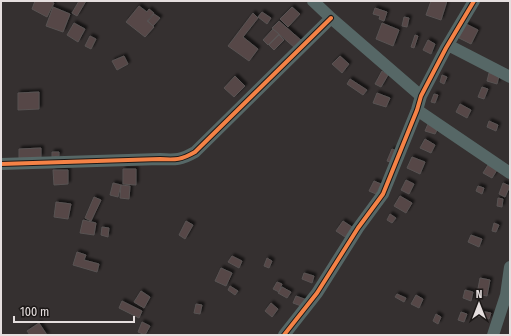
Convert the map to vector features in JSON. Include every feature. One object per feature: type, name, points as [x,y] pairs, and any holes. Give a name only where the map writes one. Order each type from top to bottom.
[{"type":"street","points":[[312,1],[421,96]]},
{"type":"street","points":[[284,335],[317,293],[358,228],[383,194],[417,110],[421,96],[448,45],[474,1]]},
{"type":"street","points":[[1,164],[160,159],[176,160],[184,158],[195,152],[331,18]]},
{"type":"street","points":[[448,45],[510,77]]},
{"type":"street","points":[[417,110],[510,173]]},
{"type":"street","points":[[493,335],[506,295],[510,267]]},
{"type":"building","points":[[35,1],[50,1],[54,3],[47,17],[32,9]]},
{"type":"building","points":[[79,1],[86,1],[77,16],[72,13]]},
{"type":"building","points":[[431,1],[447,1],[441,20],[426,15]]},
{"type":"building","points":[[139,6],[147,12],[149,9],[154,13],[147,21],[154,27],[145,37],[126,22]]},
{"type":"building","points":[[53,7],[70,14],[63,32],[46,26]]},
{"type":"building","points":[[292,7],[300,14],[288,27],[280,19]]},
{"type":"building","points":[[375,8],[387,12],[384,21],[379,19],[380,16],[373,14]]},
{"type":"building","points":[[262,12],[271,18],[267,24],[258,17]]},
{"type":"building","points":[[253,13],[258,18],[243,37],[258,49],[249,61],[228,46]]},
{"type":"building","points":[[154,14],[160,18],[153,26],[148,21]]},
{"type":"building","points":[[404,17],[409,18],[407,27],[402,26]]},
{"type":"building","points":[[279,21],[302,41],[295,48],[272,28]]},
{"type":"building","points":[[74,23],[85,29],[78,42],[67,35]]},
{"type":"building","points":[[382,23],[399,30],[393,46],[376,39]]},
{"type":"building","points":[[466,24],[478,30],[471,44],[459,38]]},
{"type":"building","points":[[273,29],[279,34],[268,45],[263,40]]},
{"type":"building","points":[[279,35],[284,40],[274,50],[269,45]]},
{"type":"building","points":[[415,35],[418,36],[414,48],[411,47]]},
{"type":"building","points":[[90,36],[96,39],[91,49],[85,46]]},
{"type":"building","points":[[428,40],[435,44],[431,54],[423,50]]},
{"type":"building","points":[[124,56],[128,64],[117,70],[112,61]]},
{"type":"building","points":[[340,56],[349,64],[342,73],[332,64]]},
{"type":"building","points":[[382,71],[388,75],[381,87],[375,84]]},
{"type":"building","points":[[489,73],[499,76],[497,84],[487,81]]},
{"type":"building","points":[[442,75],[447,77],[444,84],[440,82]]},
{"type":"building","points":[[235,76],[245,86],[234,97],[224,88]]},
{"type":"building","points":[[350,79],[367,90],[363,95],[347,84]]},
{"type":"building","points":[[482,87],[488,89],[484,99],[478,97]]},
{"type":"building","points":[[39,92],[39,109],[18,110],[18,93]]},
{"type":"building","points":[[377,93],[390,98],[386,107],[373,103]]},
{"type":"building","points":[[434,94],[438,95],[435,103],[431,102]]},
{"type":"building","points":[[460,104],[471,110],[467,118],[456,112]]},
{"type":"building","points":[[489,121],[498,125],[496,131],[487,127]]},
{"type":"building","points":[[428,124],[438,128],[435,134],[425,131]]},
{"type":"building","points":[[425,139],[435,145],[431,153],[420,148]]},
{"type":"building","points":[[41,148],[41,157],[19,158],[19,149]]},
{"type":"building","points":[[392,149],[397,151],[393,163],[387,161]]},
{"type":"building","points":[[52,152],[59,152],[59,156],[52,157]]},
{"type":"building","points":[[412,157],[425,162],[420,174],[407,168]]},
{"type":"building","points":[[488,165],[497,170],[492,178],[483,173]]},
{"type":"building","points":[[123,169],[136,169],[136,185],[123,184]]},
{"type":"building","points":[[53,170],[68,170],[68,184],[54,185]]},
{"type":"building","points":[[406,180],[414,184],[409,194],[401,190]]},
{"type":"building","points":[[374,181],[381,184],[376,194],[369,191]]},
{"type":"building","points":[[113,183],[121,185],[118,197],[110,195]]},
{"type":"building","points":[[503,183],[510,186],[505,197],[499,194]]},
{"type":"building","points":[[121,185],[130,186],[129,199],[120,198]]},
{"type":"building","points":[[478,186],[484,188],[482,194],[476,191]]},
{"type":"building","points":[[400,196],[412,203],[406,213],[394,206]]},
{"type":"building","points":[[94,197],[101,200],[91,221],[85,218]]},
{"type":"building","points":[[498,198],[503,199],[502,207],[497,206]]},
{"type":"building","points":[[56,202],[71,204],[68,219],[54,217]]},
{"type":"building","points":[[390,214],[396,218],[392,223],[387,220]]},
{"type":"building","points":[[83,220],[96,223],[94,235],[80,233]]},
{"type":"building","points":[[186,221],[193,225],[185,239],[179,235]]},
{"type":"building","points":[[343,221],[352,227],[345,237],[336,231]]},
{"type":"building","points":[[494,223],[499,225],[496,232],[492,231]]},
{"type":"building","points":[[102,227],[109,228],[108,237],[101,235]]},
{"type":"building","points":[[471,235],[482,239],[479,247],[468,242]]},
{"type":"building","points":[[77,252],[86,255],[84,260],[99,264],[97,272],[73,265]]},
{"type":"building","points":[[232,256],[242,261],[239,268],[228,262]]},
{"type":"building","points":[[267,258],[272,261],[269,268],[264,266]]},
{"type":"building","points":[[221,268],[232,273],[226,286],[215,281]]},
{"type":"building","points":[[304,273],[314,276],[312,283],[302,279]]},
{"type":"building","points":[[480,278],[490,280],[487,296],[477,294]]},
{"type":"building","points":[[277,282],[282,284],[279,292],[273,289]]},
{"type":"building","points":[[230,286],[238,291],[235,295],[228,290]]},
{"type":"building","points":[[282,287],[291,292],[287,298],[278,293]]},
{"type":"building","points":[[465,290],[473,292],[471,301],[463,298]]},
{"type":"building","points":[[141,291],[150,297],[144,308],[134,302]]},
{"type":"building","points":[[397,294],[406,298],[404,302],[395,297]]},
{"type":"building","points":[[416,295],[423,299],[419,308],[411,304]]},
{"type":"building","points":[[296,296],[307,300],[304,307],[293,303]]},
{"type":"building","points":[[122,301],[142,311],[139,318],[119,308]]},
{"type":"building","points":[[271,303],[278,309],[272,317],[265,311]]},
{"type":"building","points":[[196,304],[202,305],[200,314],[194,313]]},
{"type":"building","points":[[480,311],[491,313],[489,319],[478,316]]},
{"type":"building","points":[[461,312],[467,314],[464,322],[458,320]]},
{"type":"building","points":[[436,314],[441,317],[438,324],[433,321]]},
{"type":"building","points":[[142,322],[150,326],[145,335],[138,332]]},
{"type":"building","points":[[39,323],[47,335],[30,335],[27,331]]},
{"type":"cycle path","points":[[284,335],[317,293],[358,228],[383,194],[417,110],[421,96],[446,48],[474,1]]},
{"type":"cycle path","points":[[1,164],[174,159],[186,157],[195,152],[331,18]]}]
